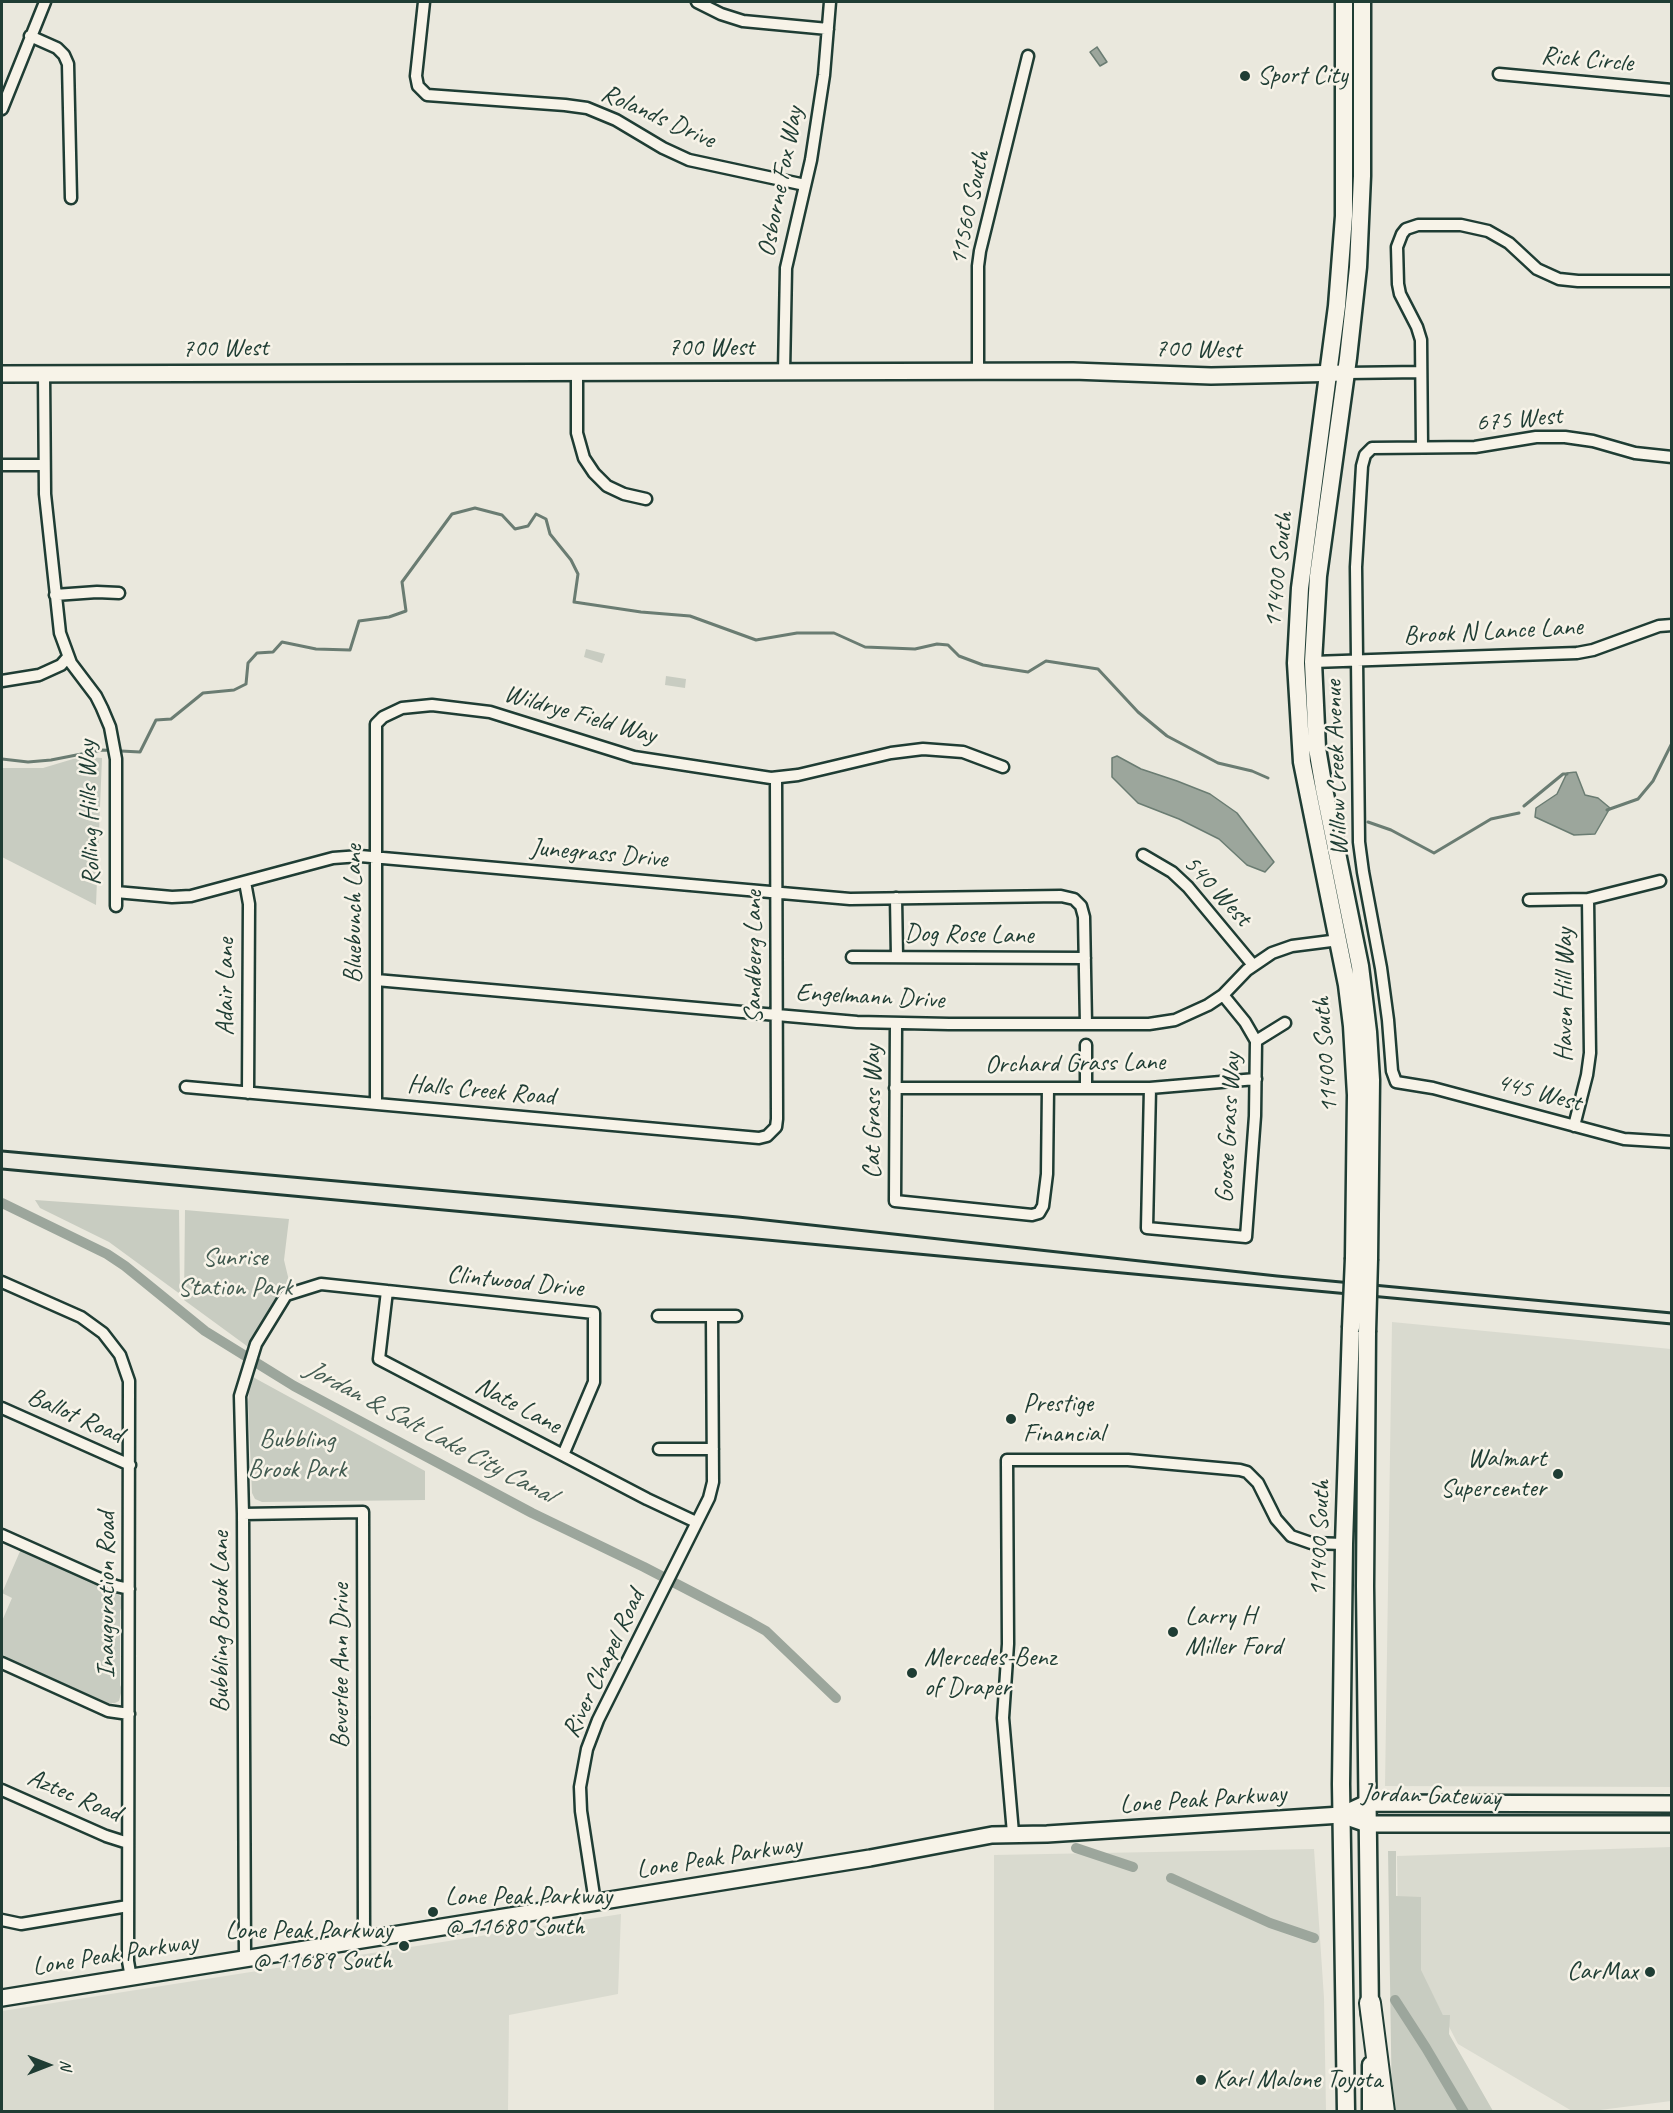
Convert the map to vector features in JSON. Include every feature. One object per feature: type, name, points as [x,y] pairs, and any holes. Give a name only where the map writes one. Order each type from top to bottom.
[{"type":"highway","points":[[1370,2003],[1384,2112]]},
{"type":"main road","name":"11400 South","points":[[1344,2],[1344,216],[1337,306],[1300,588],[1296,663],[1302,762],[1338,940],[1352,1026],[1362,1258]]},
{"type":"main road","name":"11400 South","points":[[1346,2112],[1341,1815],[1344,1544],[1359,1330],[1371,1080],[1360,966],[1317,748],[1313,662],[1318,576],[1358,267],[1362,177],[1362,2]]},
{"type":"main road","name":"700 West","points":[[2,374],[1073,371],[1182,376],[1346,373]]},
{"type":"main road","points":[[1338,940],[1345,942],[1348,946],[1359,1010],[1368,1032]]},
{"type":"main road","name":"11400 South","points":[[1359,1330],[1365,1519],[1371,2112]]},
{"type":"main road","name":"Jordan Gateway","points":[[1341,1815],[1367,1803],[1671,1804]]},
{"type":"main road","name":"Jordan Gateway","points":[[1341,1815],[1367,1824],[1671,1824]]},
{"type":"main road","name":"Lone Peak Parkway","points":[[2,1998],[870,1858],[992,1835],[1059,1833],[1341,1815]]},
{"type":"street","points":[[2,109],[45,2]]},
{"type":"street","name":"Rolands Drive","points":[[424,2],[416,76],[420,90],[431,96],[587,108],[616,120],[663,148],[689,160],[805,185]]},
{"type":"street","points":[[697,2],[721,14],[743,21],[828,29]]},
{"type":"street","name":"Osborne Fox Way","points":[[784,372],[786,267],[811,160],[822,86],[830,2]]},
{"type":"street","points":[[30,36],[57,48],[64,55],[68,64],[71,198]]},
{"type":"street","name":"11560 South","points":[[978,371],[979,258],[1028,56]]},
{"type":"street","name":"Rick Circle","points":[[1499,74],[1671,90]]},
{"type":"street","points":[[1422,447],[1420,340],[1417,327],[1400,294],[1397,275],[1399,240],[1402,234],[1412,226],[1461,225],[1488,231],[1509,243],[1537,269],[1559,279],[1671,282]]},
{"type":"street","name":"700 West","points":[[1346,373],[1421,372]]},
{"type":"street","points":[[577,373],[577,433],[584,458],[607,486],[624,494],[646,499]]},
{"type":"street","name":"Rolling Hills Way","points":[[44,374],[43,465],[60,633],[68,657],[102,708],[110,727],[116,759],[116,906]]},
{"type":"street","name":"675 West","points":[[1368,451],[1377,447],[1475,447],[1536,437],[1565,437],[1593,441],[1635,453],[1671,457]]},
{"type":"street","name":"Willow Creek Avenue","points":[[1368,451],[1362,466],[1358,526],[1359,842],[1382,968],[1395,1082]]},
{"type":"street","points":[[2,465],[43,465]]},
{"type":"street","points":[[55,596],[97,592],[119,593]]},
{"type":"street","name":"Brook N Lance Lane","points":[[1313,662],[1585,652],[1659,626],[1671,625]]},
{"type":"street","points":[[2,681],[39,675],[61,665],[68,657]]},
{"type":"street","name":"Wildrye Field Way","points":[[376,724],[383,717],[402,708],[432,705],[490,712],[634,757],[776,778]]},
{"type":"street","name":"Bluebunch Lane","points":[[376,724],[376,1104]]},
{"type":"street","points":[[776,778],[891,753],[923,749],[963,752],[1003,767]]},
{"type":"street","name":"Sandberg Lane","points":[[770,1134],[777,1123],[776,778]]},
{"type":"street","name":"540 West","points":[[1143,855],[1172,872],[1188,887],[1253,965]]},
{"type":"street","name":"Junegrass Drive","points":[[116,892],[182,897],[333,858],[357,856],[850,899],[1061,896],[1074,899],[1081,906],[1084,917],[1084,958]]},
{"type":"street","points":[[1529,900],[1588,899],[1660,881]]},
{"type":"street","name":"Adair Lane","points":[[245,882],[249,904],[248,1093]]},
{"type":"street","points":[[896,898],[897,957]]},
{"type":"street","name":"Haven Hill Way","points":[[1574,1126],[1587,1076],[1590,1053],[1588,899]]},
{"type":"street","name":"Engelmann Drive","points":[[376,980],[896,1024],[1149,1024],[1175,1020],[1195,1012],[1223,995],[1253,965],[1272,953],[1292,946],[1338,940]]},
{"type":"street","name":"Dog Rose Lane","points":[[852,957],[1084,958]]},
{"type":"street","points":[[1084,958],[1086,1024]]},
{"type":"street","name":"Goose Grass Way","points":[[1150,1088],[1147,1228],[1246,1237],[1253,1157],[1256,1041],[1245,1022],[1223,995]]},
{"type":"street","points":[[1256,1041],[1285,1023]]},
{"type":"street","name":"Cat Grass Way","points":[[896,1024],[895,1201],[1032,1215],[1039,1213],[1043,1206],[1047,1174],[1048,1088]]},
{"type":"street","points":[[1086,1045],[1086,1088]]},
{"type":"street","name":"Orchard Grass Lane","points":[[895,1088],[1150,1088],[1256,1079]]},
{"type":"street","name":"445 West","points":[[1395,1082],[1433,1088],[1624,1139],[1671,1142]]},
{"type":"street","name":"Halls Creek Road","points":[[186,1087],[759,1138],[770,1134]]},
{"type":"street","name":"Inauguration Road","points":[[2,1282],[81,1317],[103,1333],[112,1343],[125,1367],[129,1381],[128,1961],[131,1978]]},
{"type":"street","name":"Clintwood Drive","points":[[286,1295],[321,1284],[594,1313],[594,1382],[563,1455]]},
{"type":"street","name":"Nate Lane","points":[[387,1291],[379,1359],[647,1499],[696,1522]]},
{"type":"street","name":"Bubbling Brook Lane","points":[[245,1959],[243,1514],[240,1396],[256,1344],[286,1295]]},
{"type":"street","points":[[658,1316],[736,1316]]},
{"type":"street","name":"River Chapel Road","points":[[595,1902],[581,1811],[580,1787],[587,1749],[598,1720],[709,1498],[713,1482],[712,1316]]},
{"type":"street","name":"Ballot Road","points":[[2,1408],[130,1465]]},
{"type":"street","points":[[659,1449],[713,1449]]},
{"type":"street","points":[[1013,1833],[1003,1718],[1008,1644],[1007,1460],[1128,1460],[1240,1470],[1247,1472],[1258,1483],[1276,1519],[1291,1536],[1311,1543],[1344,1544]]},
{"type":"street","name":"Beverlee Ann Drive","points":[[243,1514],[363,1512],[364,1940]]},
{"type":"street","points":[[2,1535],[116,1586],[129,1589]]},
{"type":"street","points":[[2,1664],[108,1711],[129,1714]]},
{"type":"street","name":"Aztec Road","points":[[2,1790],[106,1836],[128,1843]]},
{"type":"street","points":[[2,1920],[21,1924],[128,1906]]},
{"type":"shaded area","points":[[1097,47],[1107,62],[1100,66],[1090,52]]},
{"type":"shaded area","points":[[1117,756],[1141,769],[1210,794],[1237,813],[1274,862],[1265,872],[1247,865],[1219,839],[1179,819],[1138,803],[1112,777],[1112,758]]},
{"type":"shaded area","points":[[1576,772],[1585,795],[1598,798],[1610,808],[1595,834],[1574,835],[1535,817],[1536,808],[1557,794],[1567,773]]},
{"type":"shaded area","points":[[1392,1322],[1671,1349],[1671,1787],[1385,1786]]},
{"type":"shaded area","points":[[1671,1847],[1671,2101],[1592,2111],[1572,2111],[1458,2044],[1398,1928],[1397,1856]]},
{"type":"shaded area","points":[[1314,1849],[1324,1998],[1326,2111],[994,2111],[994,1855]]},
{"type":"shaded area","points":[[621,1914],[618,1994],[509,2015],[508,2111],[2,2111],[2,2011]]},
{"type":"green space","points":[[586,649],[605,654],[602,663],[584,657]]},
{"type":"green space","points":[[666,676],[686,679],[685,688],[665,685]]},
{"type":"green space","points":[[89,757],[102,758],[96,905],[2,857],[2,768],[43,768]]},
{"type":"green space","points":[[35,1200],[179,1210],[180,1294],[109,1242],[40,1208]]},
{"type":"green space","name":"Sunrise Station Park","points":[[185,1210],[289,1219],[284,1260],[290,1285],[280,1295],[251,1349],[184,1300]]},
{"type":"green space","name":"Bubbling Brook Park","points":[[251,1376],[425,1471],[425,1500],[262,1502],[255,1499],[252,1493],[248,1402]]},
{"type":"green space","points":[[21,1549],[117,1593],[121,1597],[123,1603],[120,1611],[120,1685],[122,1689],[119,1701],[108,1703],[2,1656],[2,1621],[12,1598],[2,1593]]},
{"type":"green space","points":[[1388,1851],[1396,1851],[1396,1896],[1421,1897],[1421,1970],[1443,2015],[1450,2015],[1449,2034],[1493,2111],[1392,2111]]},
{"type":"waterway","points":[[2,759],[28,762],[102,750],[140,752],[156,720],[171,719],[203,693],[234,690],[246,684],[248,663],[257,653],[273,652],[282,642],[316,649],[350,650],[359,621],[389,617],[406,611],[402,582],[452,514],[475,508],[502,515],[515,529],[528,526],[536,514],[546,519],[550,534],[571,560],[578,574],[574,602],[641,612],[690,616],[756,640],[797,633],[834,633],[865,647],[915,649],[937,644],[948,645],[959,656],[983,665],[1028,672],[1046,661],[1098,669],[1138,712],[1167,736],[1218,763],[1252,771],[1268,778]]},
{"type":"waterway","points":[[1607,810],[1638,799],[1653,781],[1672,743]]},
{"type":"waterway","points":[[1524,806],[1563,774],[1567,774]]},
{"type":"waterway","points":[[1368,822],[1391,830],[1434,853],[1491,819],[1519,813]]},
{"type":"waterway","name":"Jordan & Salt Lake City Canal","points":[[2,1203],[107,1254],[205,1331],[294,1386],[532,1513],[644,1567],[766,1631],[836,1698]]},
{"type":"waterway","name":"Jordan & Salt Lake City Canal","points":[[1076,1848],[1133,1867]]},
{"type":"waterway","name":"Jordan & Salt Lake City Canal","points":[[1171,1878],[1270,1923],[1314,1938]]},
{"type":"waterway","name":"Jordan & Salt Lake City Canal","points":[[1395,2000],[1464,2112]]},
{"type":"railway","points":[[2,1151],[738,1217],[1277,1276],[1672,1313]]},
{"type":"railway","points":[[2,1169],[1672,1324]]},
{"type":"place","name":"Sport City","points":[[1245,76]]},
{"type":"place","name":"Prestige Financial","points":[[1011,1419]]},
{"type":"place","name":"Walmart Supercenter","points":[[1558,1474]]},
{"type":"place","name":"Larry H Miller Ford","points":[[1173,1632]]},
{"type":"place","name":"Mercedes-Benz of Draper","points":[[912,1673]]},
{"type":"place","name":"Lone Peak Parkway @ 11680 South","points":[[433,1912]]},
{"type":"place","name":"Lone Peak Parkway @ 11689 South","points":[[404,1946]]},
{"type":"place","name":"CarMax","points":[[1650,1972]]},
{"type":"place","name":"Karl Malone Toyota","points":[[1201,2080]]}]
